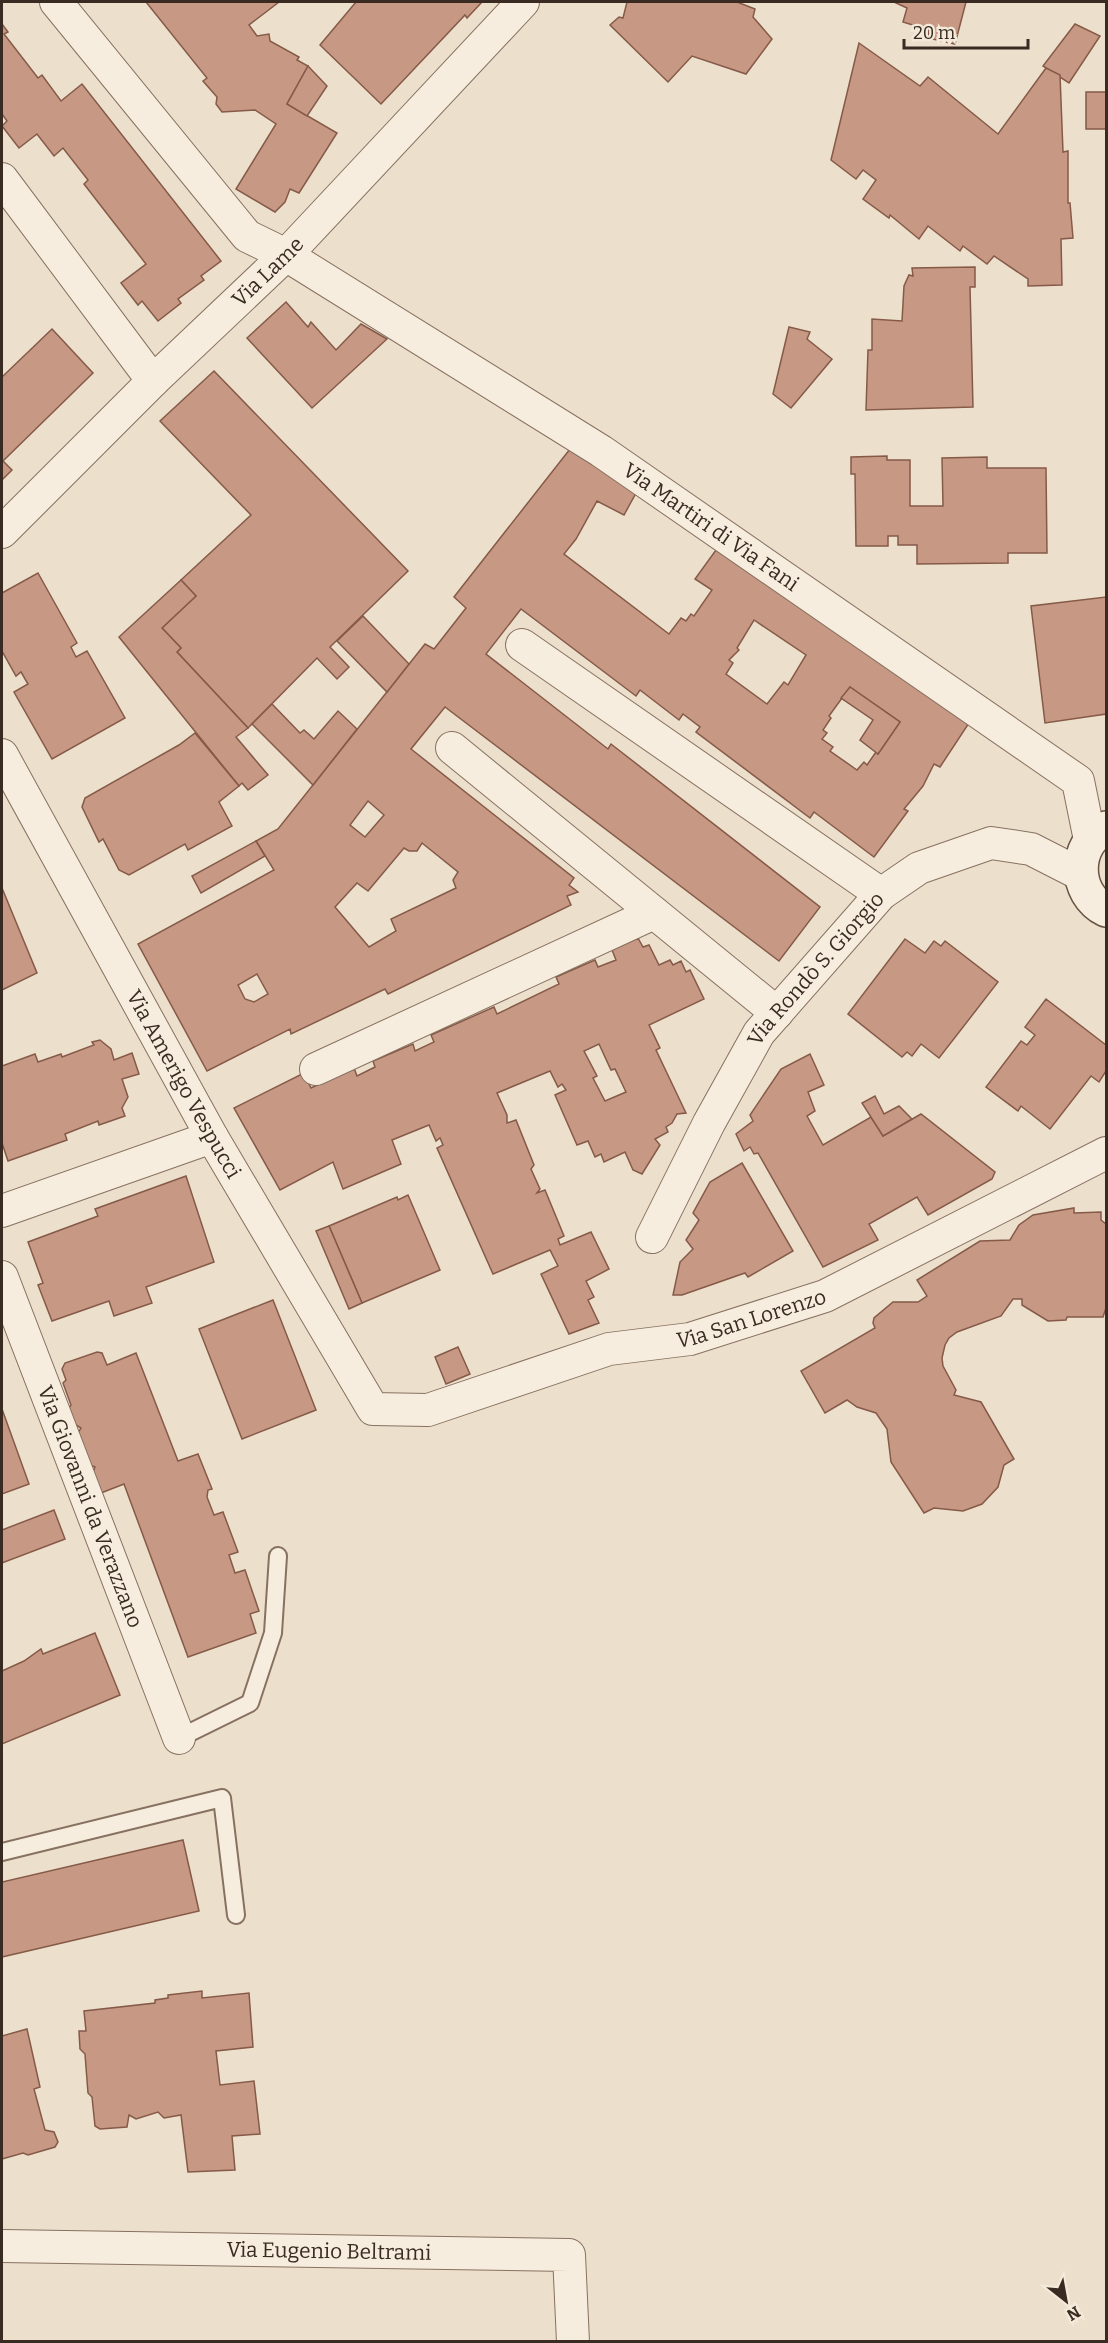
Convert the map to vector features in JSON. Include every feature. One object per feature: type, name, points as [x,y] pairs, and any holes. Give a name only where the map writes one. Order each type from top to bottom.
[{"type":"main road","points":[[1102,831],[1082,856],[1080,874],[1086,892],[1104,910]]},
{"type":"street","name":"Via Martiri di Via Fani","points":[[56,2],[247,236],[286,255],[601,451],[1078,781],[1102,831]]},
{"type":"street","name":"Via Lame","points":[[2,532],[153,381],[286,255],[523,2]]},
{"type":"street","points":[[2,179],[153,381]]},
{"type":"street","points":[[522,645],[881,894]]},
{"type":"street","points":[[452,748],[777,1013]]},
{"type":"street","name":"Via Amerigo Vespucci","points":[[2,755],[212,1137],[373,1409]]},
{"type":"street","name":"Via Rondò S. Giorgio","points":[[652,1237],[708,1123],[759,1034],[881,894],[919,868],[991,843],[1031,849],[1080,874]]},
{"type":"street","points":[[316,1069],[654,913]]},
{"type":"street","points":[[2,1211],[212,1137]]},
{"type":"street","name":"Via San Lorenzo","points":[[373,1409],[428,1410],[609,1349],[690,1339],[825,1296],[1107,1153]]},
{"type":"street","name":"Via Giovanni da Verazzano","points":[[2,1277],[178,1738]]},
{"type":"street","name":"Via Eugenio Beltrami","points":[[2,2246],[569,2255],[573,2342]]},
{"type":"lane","points":[[178,1738],[250,1703],[273,1633],[278,1556]]},
{"type":"lane","points":[[2,1852],[222,1798],[236,1915]]},
{"type":"building","points":[[146,2],[279,2],[249,25],[257,36],[269,34],[270,41],[299,57],[297,60],[308,66],[287,104],[337,133],[299,193],[290,189],[285,202],[275,212],[236,189],[276,124],[255,110],[222,112],[216,104],[217,97],[203,81],[207,78]]},
{"type":"building","points":[[356,2],[482,2],[467,18],[465,15],[381,104],[320,45]]},
{"type":"building","points":[[627,2],[737,2],[755,9],[753,17],[772,39],[746,74],[692,56],[668,82],[610,25],[619,17],[623,18]]},
{"type":"building","points":[[894,2],[966,2],[955,44],[928,38],[929,30],[903,22],[907,8]]},
{"type":"building","points":[[2,24],[8,32],[4,34],[38,78],[42,75],[61,101],[82,84],[221,261],[201,276],[204,280],[178,299],[181,303],[158,321],[142,301],[138,305],[121,283],[146,264],[84,184],[88,180],[63,148],[54,156],[37,134],[19,148],[2,126],[7,121],[2,114]]},
{"type":"building","points":[[1075,24],[1100,36],[1069,83],[1043,66]]},
{"type":"building","points":[[859,43],[920,86],[928,77],[998,134],[1046,68],[1060,75],[1063,152],[1068,151],[1068,203],[1070,203],[1073,238],[1061,239],[1062,285],[1028,286],[1028,279],[994,256],[987,264],[963,246],[960,251],[928,226],[919,239],[890,215],[889,218],[863,199],[876,180],[863,170],[856,179],[831,160]]},
{"type":"building","points":[[308,66],[327,86],[307,116],[287,104]]},
{"type":"building","points":[[1086,92],[1106,92],[1106,129],[1086,129]]},
{"type":"building","points":[[975,267],[975,287],[970,287],[973,407],[866,410],[868,350],[872,350],[872,319],[902,321],[904,286],[909,275],[913,276],[912,268]]},
{"type":"building","points":[[286,302],[308,327],[311,322],[336,350],[361,324],[387,339],[312,408],[247,338]]},
{"type":"building","points":[[789,327],[810,332],[807,339],[832,359],[791,408],[773,394]]},
{"type":"building","points":[[52,329],[93,373],[3,461],[12,470],[2,480],[2,377]]},
{"type":"building","points":[[214,371],[408,571],[330,647],[349,667],[337,679],[317,658],[248,728],[177,652],[181,648],[162,628],[196,596],[181,580],[251,515],[160,421]]},
{"type":"building","points":[[570,449],[636,493],[624,515],[597,501],[576,539],[564,554],[669,634],[681,618],[686,621],[691,614],[694,616],[712,590],[695,579],[716,550],[969,723],[940,767],[934,764],[923,786],[904,809],[908,811],[874,857],[814,812],[810,818],[696,732],[700,727],[683,714],[679,720],[640,690],[636,696],[521,609],[486,654],[608,749],[611,744],[820,907],[779,961],[445,707],[411,749],[574,878],[569,885],[578,892],[567,896],[571,905],[388,994],[385,989],[291,1034],[290,1029],[207,1071],[138,944],[274,870],[256,841],[278,829],[425,644],[434,649],[466,608],[454,597]],"holes":[[[754,620],[806,655],[788,685],[784,682],[767,704],[726,674],[733,663],[729,660],[739,650],[737,648]],[[850,687],[900,722],[878,754],[876,752],[867,765],[864,762],[857,770],[830,751],[833,747],[822,739],[827,733],[823,730],[831,718],[829,716]],[[368,801],[384,815],[365,837],[350,825]],[[422,843],[458,872],[453,880],[456,888],[391,919],[396,931],[369,947],[335,907],[357,883],[368,891],[404,848],[417,851]],[[257,974],[268,994],[254,1002],[245,999],[238,985]]]},
{"type":"building","points":[[887,456],[887,460],[910,460],[910,506],[943,506],[942,458],[987,457],[987,468],[1046,468],[1047,553],[1008,553],[1008,563],[917,564],[917,545],[898,545],[898,536],[888,536],[888,546],[856,546],[855,474],[851,474],[851,457]]},
{"type":"building","points":[[38,573],[77,643],[71,647],[76,657],[87,651],[125,718],[52,759],[14,692],[28,684],[21,672],[16,676],[2,651],[2,593]]},
{"type":"building","points":[[181,580],[196,596],[162,628],[181,648],[177,652],[248,728],[236,737],[268,775],[248,790],[242,783],[239,786],[119,637]]},
{"type":"building","points":[[1106,597],[1106,714],[1045,723],[1031,606]]},
{"type":"building","points":[[363,616],[409,664],[387,692],[337,641]]},
{"type":"building","points":[[850,687],[900,722],[878,754],[860,740],[873,720],[841,698]]},
{"type":"building","points":[[272,704],[300,733],[304,730],[314,739],[338,711],[357,729],[313,785],[252,724]]},
{"type":"building","points":[[195,733],[239,786],[219,802],[232,826],[188,850],[185,844],[129,875],[119,870],[103,839],[99,842],[82,807],[85,798],[179,745]]},
{"type":"building","points":[[256,841],[265,856],[201,893],[192,876]]},
{"type":"building","points":[[2,888],[37,973],[2,990]]},
{"type":"building","points":[[638,938],[643,947],[649,945],[659,965],[670,960],[673,965],[681,961],[686,972],[690,970],[704,999],[649,1025],[660,1048],[656,1050],[686,1113],[677,1114],[672,1123],[666,1127],[668,1132],[655,1139],[660,1145],[642,1174],[633,1170],[625,1152],[604,1162],[601,1154],[595,1157],[588,1141],[577,1145],[555,1095],[566,1090],[562,1084],[558,1087],[550,1071],[497,1093],[507,1115],[507,1123],[516,1120],[534,1165],[531,1169],[540,1189],[537,1193],[545,1190],[564,1236],[558,1239],[560,1245],[591,1232],[609,1269],[586,1281],[594,1297],[588,1300],[599,1323],[569,1334],[541,1274],[558,1266],[550,1250],[493,1274],[437,1148],[443,1145],[440,1138],[436,1141],[429,1125],[392,1140],[401,1164],[343,1189],[333,1162],[280,1190],[234,1108],[304,1073],[311,1088],[354,1068],[357,1076],[375,1067],[373,1061],[413,1044],[415,1051],[434,1042],[431,1035],[494,1007],[497,1014],[559,984],[556,977],[595,960],[598,967],[616,960],[612,950]],"holes":[[[599,1044],[611,1070],[615,1069],[626,1092],[605,1101],[593,1078],[597,1076],[584,1051]]]},
{"type":"building","points":[[905,939],[925,953],[934,941],[941,946],[945,941],[998,982],[939,1058],[921,1044],[912,1056],[907,1052],[902,1057],[848,1014]]},
{"type":"building","points":[[1046,999],[1106,1045],[1106,1071],[1099,1082],[1091,1076],[1050,1129],[1021,1106],[1018,1111],[986,1087],[1021,1041],[1027,1045],[1035,1035],[1025,1027]]},
{"type":"building","points":[[100,1040],[111,1049],[114,1060],[132,1053],[139,1074],[122,1079],[128,1097],[122,1108],[125,1116],[99,1125],[98,1121],[65,1134],[67,1140],[8,1161],[2,1143],[2,1066],[35,1054],[38,1062],[61,1054],[62,1057],[94,1045],[92,1042]]},
{"type":"building","points":[[810,1054],[824,1085],[808,1092],[815,1111],[807,1116],[823,1145],[871,1117],[883,1136],[921,1114],[995,1172],[992,1179],[928,1215],[917,1197],[869,1224],[878,1240],[823,1267],[758,1153],[754,1154],[750,1147],[744,1151],[736,1134],[753,1121],[750,1115],[781,1069]]},
{"type":"building","points":[[875,1096],[884,1114],[899,1106],[912,1119],[883,1136],[862,1103]]},
{"type":"building","points":[[742,1163],[793,1251],[748,1277],[745,1273],[682,1295],[673,1295],[680,1262],[693,1249],[686,1240],[699,1220],[693,1213],[710,1182]]},
{"type":"building","points":[[186,1176],[214,1262],[146,1287],[152,1303],[114,1316],[109,1301],[52,1321],[38,1285],[43,1283],[28,1242],[98,1216],[95,1209]]},
{"type":"building","points":[[408,1195],[440,1270],[362,1303],[329,1226],[397,1197],[398,1200]]},
{"type":"building","points":[[1074,1208],[1074,1213],[1101,1212],[1101,1220],[1106,1224],[1106,1308],[1103,1317],[1067,1317],[1066,1320],[1048,1321],[1022,1305],[1022,1299],[1013,1299],[1001,1316],[957,1332],[949,1338],[942,1358],[943,1366],[956,1390],[954,1395],[981,1402],[1014,1459],[1004,1465],[998,1487],[982,1504],[963,1511],[934,1508],[924,1513],[891,1462],[887,1429],[876,1413],[857,1407],[847,1400],[825,1413],[801,1371],[875,1328],[874,1318],[893,1302],[918,1302],[927,1296],[917,1280],[980,1241],[1010,1240],[1019,1225],[1033,1215]]},
{"type":"building","points":[[329,1226],[362,1303],[349,1309],[316,1231]]},
{"type":"building","points":[[273,1300],[316,1410],[242,1439],[199,1329]]},
{"type":"building","points":[[458,1347],[470,1374],[446,1384],[435,1357]]},
{"type":"building","points":[[97,1352],[102,1353],[107,1365],[136,1353],[178,1461],[198,1454],[212,1489],[208,1490],[207,1497],[214,1515],[223,1512],[238,1552],[229,1555],[235,1573],[245,1570],[259,1611],[250,1614],[256,1633],[188,1657],[124,1484],[101,1493],[93,1472],[95,1467],[90,1465],[78,1433],[81,1428],[76,1425],[68,1409],[71,1405],[63,1383],[66,1380],[62,1369],[65,1363]]},
{"type":"building","points":[[2,1409],[29,1484],[2,1494]]},
{"type":"building","points":[[54,1510],[65,1539],[2,1563],[2,1530]]},
{"type":"building","points":[[95,1633],[120,1695],[2,1744],[2,1671],[24,1661],[41,1649],[43,1654]]},
{"type":"building","points":[[183,1840],[199,1911],[2,1957],[2,1882]]},
{"type":"building","points":[[202,1991],[202,1998],[249,1993],[253,2047],[216,2051],[220,2085],[254,2081],[260,2134],[232,2136],[235,2170],[188,2172],[181,2115],[164,2118],[158,2112],[136,2119],[129,2115],[127,2127],[100,2129],[95,2126],[92,2097],[88,2093],[85,2054],[80,2049],[79,2031],[86,2031],[84,2011],[155,2003],[155,2000],[168,1998],[168,1995]]},
{"type":"building","points":[[27,2029],[40,2087],[34,2089],[45,2130],[54,2132],[58,2142],[55,2147],[28,2155],[23,2153],[2,2159],[2,2036]]}]
